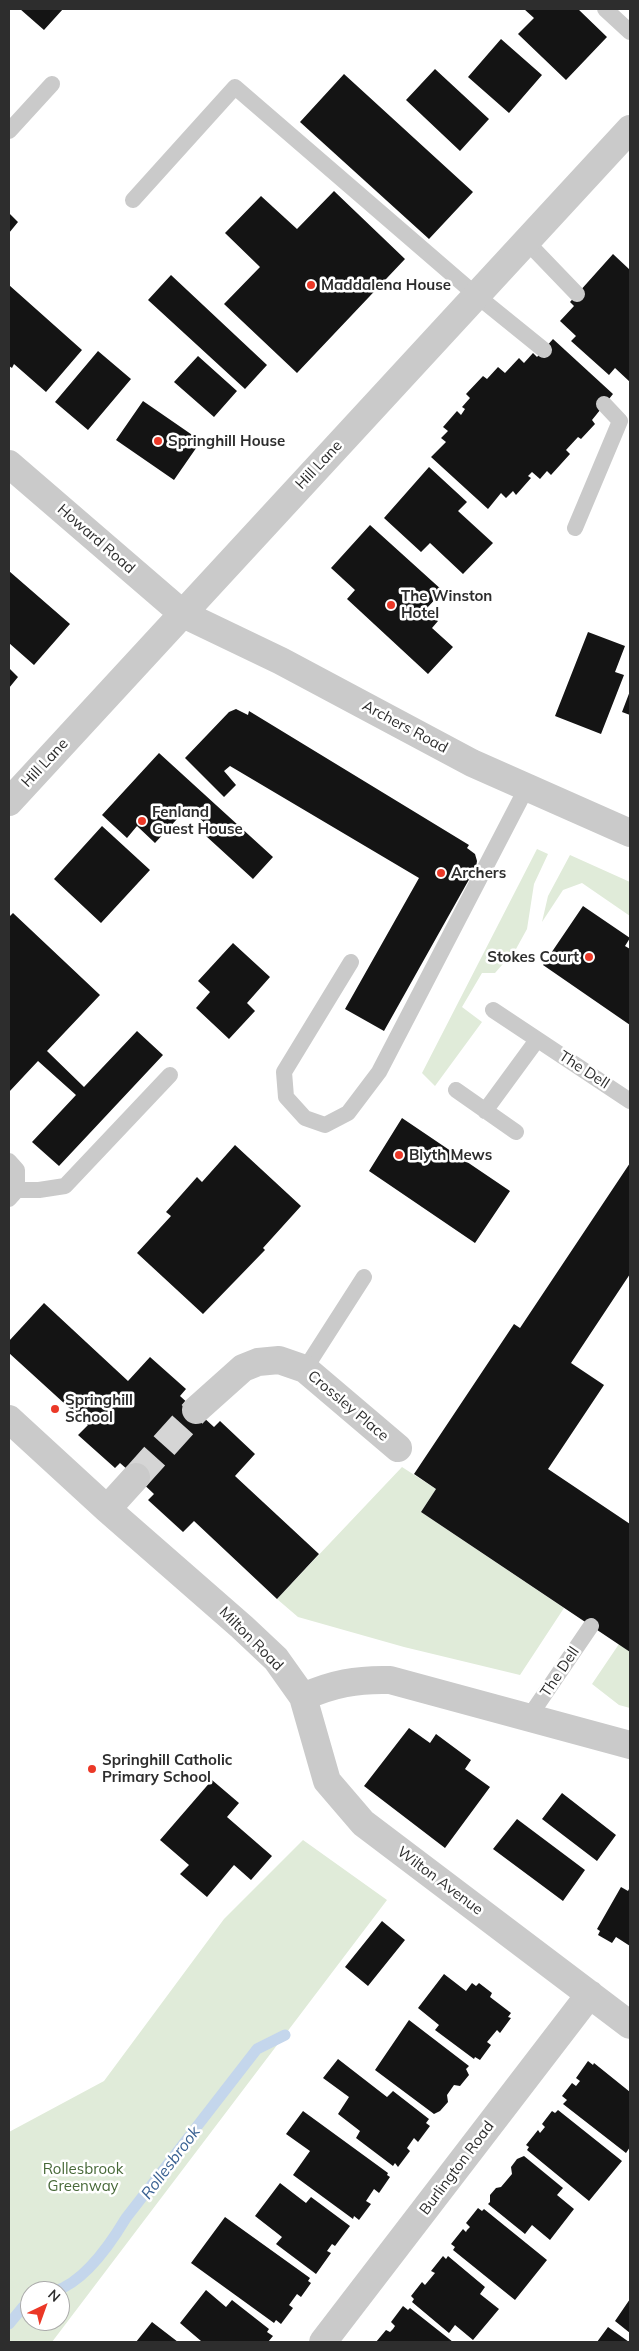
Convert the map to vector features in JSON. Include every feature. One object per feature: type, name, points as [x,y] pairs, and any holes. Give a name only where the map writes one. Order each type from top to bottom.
[{"type":"street","name":"Hill Lane","points":[[9,802],[630,129]]},
{"type":"street","name":"Howard Road","points":[[9,464],[183,614]]},
{"type":"street","name":"Archers Road","points":[[183,614],[301,672],[472,763],[630,833]]},
{"type":"street","name":"Crossley Place","points":[[196,1410],[235,1374],[250,1365],[279,1360],[305,1369],[398,1448]]},
{"type":"street","name":"Milton Road","points":[[9,1419],[276,1659],[303,1697]]},
{"type":"street","points":[[107,1509],[136,1477]]},
{"type":"street","points":[[303,1697],[344,1682],[364,1679],[390,1680],[630,1745]]},
{"type":"street","name":"Wilton Avenue","points":[[303,1697],[326,1781],[362,1823],[630,2025]]},
{"type":"street","name":"Burlington Road","points":[[323,2342],[590,1994]]},
{"type":"lane","points":[[605,9],[630,32]]},
{"type":"lane","points":[[9,131],[52,84]]},
{"type":"lane","points":[[133,200],[235,87],[476,295],[544,350]]},
{"type":"lane","points":[[526,241],[577,294]]},
{"type":"lane","points":[[575,528],[620,421],[604,404]]},
{"type":"lane","points":[[351,962],[284,1072],[286,1097],[305,1118],[325,1124],[348,1113],[379,1072],[527,788]]},
{"type":"lane","name":"The Dell","points":[[493,1010],[630,1101]]},
{"type":"lane","points":[[485,1111],[537,1040]]},
{"type":"lane","points":[[9,1161],[17,1170],[13,1194],[65,1186],[170,1075]]},
{"type":"lane","points":[[456,1090],[516,1132]]},
{"type":"lane","points":[[305,1369],[364,1277]]},
{"type":"lane","name":"The Dell","points":[[529,1717],[591,1626]]},
{"type":"green space","points":[[537,849],[548,854],[534,884],[527,929],[516,949],[495,973],[482,973],[462,1007],[482,1022],[435,1086],[422,1073]]},
{"type":"green space","points":[[570,855],[630,882],[630,916],[582,883],[563,890],[542,922],[548,896]]},
{"type":"green space","points":[[402,1467],[436,1489],[421,1512],[564,1608],[520,1675],[404,1647],[298,1617],[277,1599]]},
{"type":"green space","points":[[619,1644],[630,1652],[630,1708],[619,1705],[592,1684]]},
{"type":"green space","name":"Rollesbrook Greenway","points":[[303,1840],[387,1900],[70,2318],[70,2281],[20,2281],[20,2331],[60,2331],[52,2342],[9,2342],[9,2132],[104,2081],[224,1919]]},
{"type":"building","points":[[20,9],[63,9],[44,30]]},
{"type":"building","points":[[524,9],[578,9],[607,37],[566,80],[518,34],[534,18]]},
{"type":"building","points":[[501,39],[542,75],[509,113],[468,77]]},
{"type":"building","points":[[435,69],[489,119],[460,151],[406,100]]},
{"type":"building","points":[[344,74],[473,192],[429,239],[300,122]]},
{"type":"building","name":"Maddalena House","points":[[334,191],[405,259],[297,373],[224,304],[260,267],[225,233],[261,196],[297,229]]},
{"type":"building","points":[[9,213],[18,222],[9,233]]},
{"type":"building","points":[[613,254],[630,270],[630,382],[615,368],[609,375],[571,341],[576,336],[560,321],[574,306],[570,302]]},
{"type":"building","points":[[171,275],[267,365],[245,389],[148,300]]},
{"type":"building","points":[[9,285],[82,350],[46,392],[14,364],[12,368],[9,366]]},
{"type":"building","points":[[553,339],[613,394],[592,420],[595,424],[581,439],[578,437],[566,450],[570,454],[551,475],[547,471],[540,479],[532,472],[528,476],[531,478],[516,495],[513,491],[506,498],[501,493],[488,509],[431,457],[446,442],[441,438],[448,431],[443,427],[457,411],[461,415],[465,409],[462,407],[470,398],[466,394],[483,376],[487,379],[498,367],[505,373],[519,358],[524,363],[533,353],[537,357]]},
{"type":"building","points":[[98,351],[131,379],[88,430],[55,402]]},
{"type":"building","points":[[198,356],[237,391],[214,417],[174,382]]},
{"type":"building","name":"Springhill House","points":[[143,401],[201,441],[174,480],[116,440]]},
{"type":"building","points":[[429,467],[467,502],[458,511],[493,543],[463,574],[430,543],[421,552],[384,518]]},
{"type":"building","name":"The Winston Hotel","points":[[370,525],[443,591],[425,610],[438,621],[432,628],[453,647],[428,674],[347,599],[355,590],[331,568]]},
{"type":"building","points":[[9,571],[70,624],[34,665],[9,643]]},
{"type":"building","points":[[588,632],[625,646],[615,672],[624,675],[601,734],[555,716]]},
{"type":"building","points":[[9,668],[18,677],[9,688]]},
{"type":"building","points":[[630,691],[630,715],[622,712]]},
{"type":"building","name":"Archers","points":[[236,709],[248,715],[249,711],[469,845],[467,848],[475,854],[476,867],[384,1031],[345,1009],[419,878],[230,766],[224,771],[236,785],[224,797],[185,758],[229,712]]},
{"type":"building","name":"Fenland Guest House","points":[[159,753],[273,857],[253,879],[206,836],[212,830],[188,807],[155,843],[137,826],[127,838],[102,815]]},
{"type":"building","points":[[102,826],[150,870],[101,923],[54,879]]},
{"type":"building","name":"Stokes Court","points":[[583,906],[630,938],[625,946],[630,949],[630,1025],[543,965]]},
{"type":"building","points":[[13,913],[100,995],[47,1051],[84,1087],[137,1031],[163,1055],[59,1166],[32,1142],[76,1095],[38,1061],[9,1092],[9,917]]},
{"type":"building","points":[[233,943],[270,977],[247,1003],[255,1011],[229,1039],[196,1008],[210,992],[198,981]]},
{"type":"building","points":[[402,1118],[510,1191],[475,1243],[369,1171]]},
{"type":"building","points":[[235,1145],[301,1206],[263,1248],[265,1250],[203,1314],[137,1253],[171,1216],[166,1212],[197,1177],[202,1182]]},
{"type":"building","points":[[630,1163],[630,1274],[571,1363],[604,1385],[548,1469],[630,1524],[630,1652],[421,1512],[436,1489],[414,1474],[514,1324],[520,1328]]},
{"type":"building","points":[[44,1303],[128,1381],[150,1357],[186,1389],[180,1396],[214,1427],[220,1421],[255,1454],[235,1476],[319,1554],[277,1599],[194,1521],[183,1532],[148,1500],[154,1494],[120,1463],[115,1468],[78,1435],[88,1425],[9,1353],[9,1341]]},
{"type":"building","points":[[409,1728],[430,1743],[436,1734],[471,1760],[465,1769],[490,1787],[445,1848],[364,1786]]},
{"type":"building","points":[[212,1780],[239,1803],[227,1817],[272,1856],[251,1880],[234,1865],[207,1897],[180,1874],[189,1865],[160,1840]]},
{"type":"building","points":[[562,1793],[616,1835],[597,1861],[542,1819]]},
{"type":"building","points":[[517,1819],[585,1870],[563,1901],[493,1849]]},
{"type":"building","points":[[621,1887],[628,1891],[630,1887],[630,1946],[616,1937],[612,1943],[598,1935],[600,1931],[597,1929]]},
{"type":"building","points":[[382,1921],[405,1940],[368,1986],[345,1967]]},
{"type":"building","points":[[444,1974],[466,1991],[472,1983],[476,1986],[479,1983],[492,1993],[490,1997],[511,2013],[508,2017],[511,2018],[500,2033],[497,2030],[487,2042],[491,2045],[480,2060],[475,2057],[474,2059],[435,2030],[439,2025],[418,2008]]},
{"type":"building","points":[[409,2020],[469,2066],[466,2069],[469,2075],[460,2086],[454,2085],[447,2095],[448,2102],[440,2111],[434,2114],[375,2070]]},
{"type":"building","points":[[338,2059],[387,2097],[393,2091],[429,2119],[426,2123],[430,2126],[418,2142],[414,2138],[407,2148],[410,2151],[398,2167],[395,2163],[393,2166],[356,2138],[360,2131],[338,2114],[349,2097],[323,2078]]},
{"type":"building","points":[[588,2061],[593,2065],[594,2063],[630,2092],[630,2147],[626,2153],[563,2104],[567,2100],[562,2096],[572,2083],[576,2086],[580,2081],[576,2078]]},
{"type":"building","points":[[558,2110],[622,2161],[589,2201],[527,2150],[529,2147],[526,2145],[538,2130],[540,2133],[545,2127],[542,2124],[552,2111],[555,2113]]},
{"type":"building","points":[[303,2111],[388,2173],[387,2175],[390,2177],[379,2193],[374,2189],[366,2201],[371,2204],[359,2220],[354,2216],[353,2219],[293,2175],[310,2151],[286,2134]]},
{"type":"building","points":[[524,2156],[563,2188],[557,2195],[574,2209],[550,2240],[532,2225],[525,2234],[488,2204],[490,2202],[490,2195],[496,2188],[501,2187],[512,2174],[511,2167],[517,2159]]},
{"type":"building","points":[[280,2183],[306,2203],[311,2197],[350,2226],[335,2246],[332,2244],[327,2251],[331,2253],[316,2274],[276,2244],[282,2237],[255,2216]]},
{"type":"building","points":[[478,2208],[482,2211],[484,2209],[547,2260],[515,2300],[453,2250],[455,2247],[451,2244],[463,2229],[466,2232],[470,2227],[466,2223]]},
{"type":"building","points":[[225,2217],[310,2278],[308,2281],[311,2283],[301,2297],[297,2294],[289,2305],[293,2308],[281,2324],[276,2320],[274,2323],[191,2263]]},
{"type":"building","points":[[443,2256],[446,2259],[448,2256],[485,2287],[480,2294],[499,2309],[473,2340],[455,2325],[449,2333],[412,2302],[414,2299],[411,2296],[422,2282],[425,2285],[435,2273],[431,2271]]},
{"type":"building","points":[[206,2290],[226,2307],[232,2300],[269,2329],[267,2332],[273,2336],[268,2342],[200,2342],[180,2323]]},
{"type":"building","points":[[630,2299],[630,2333],[615,2321]]},
{"type":"building","points":[[403,2306],[408,2310],[410,2308],[453,2342],[376,2342],[386,2330],[390,2332],[393,2329],[395,2326],[391,2322]]},
{"type":"building","points":[[152,2322],[178,2342],[136,2342]]},
{"type":"building","points":[[608,2327],[629,2342],[597,2342]]},
{"type":"waterway","name":"Rollesbrook","points":[[70,2283],[86,2271],[105,2250],[126,2218],[257,2049],[285,2035]]},
{"type":"waterway","name":"Rollesbrook","points":[[9,2324],[20,2311]]},
{"type":"tunnel","points":[[136,1477],[196,1410]]},
{"type":"place","name":"Maddalena House","points":[[311,285]]},
{"type":"place","name":"Springhill House","points":[[158,441]]},
{"type":"place","name":"The Winston Hotel","points":[[391,605]]},
{"type":"place","name":"Fenland Guest House","points":[[142,821]]},
{"type":"place","name":"Archers","points":[[441,873]]},
{"type":"place","name":"Stokes Court","points":[[589,957]]},
{"type":"place","name":"Blyth Mews","points":[[399,1155]]},
{"type":"place","name":"Springhill School","points":[[55,1409]]},
{"type":"place","name":"Springhill Catholic Primary School","points":[[92,1769]]}]
